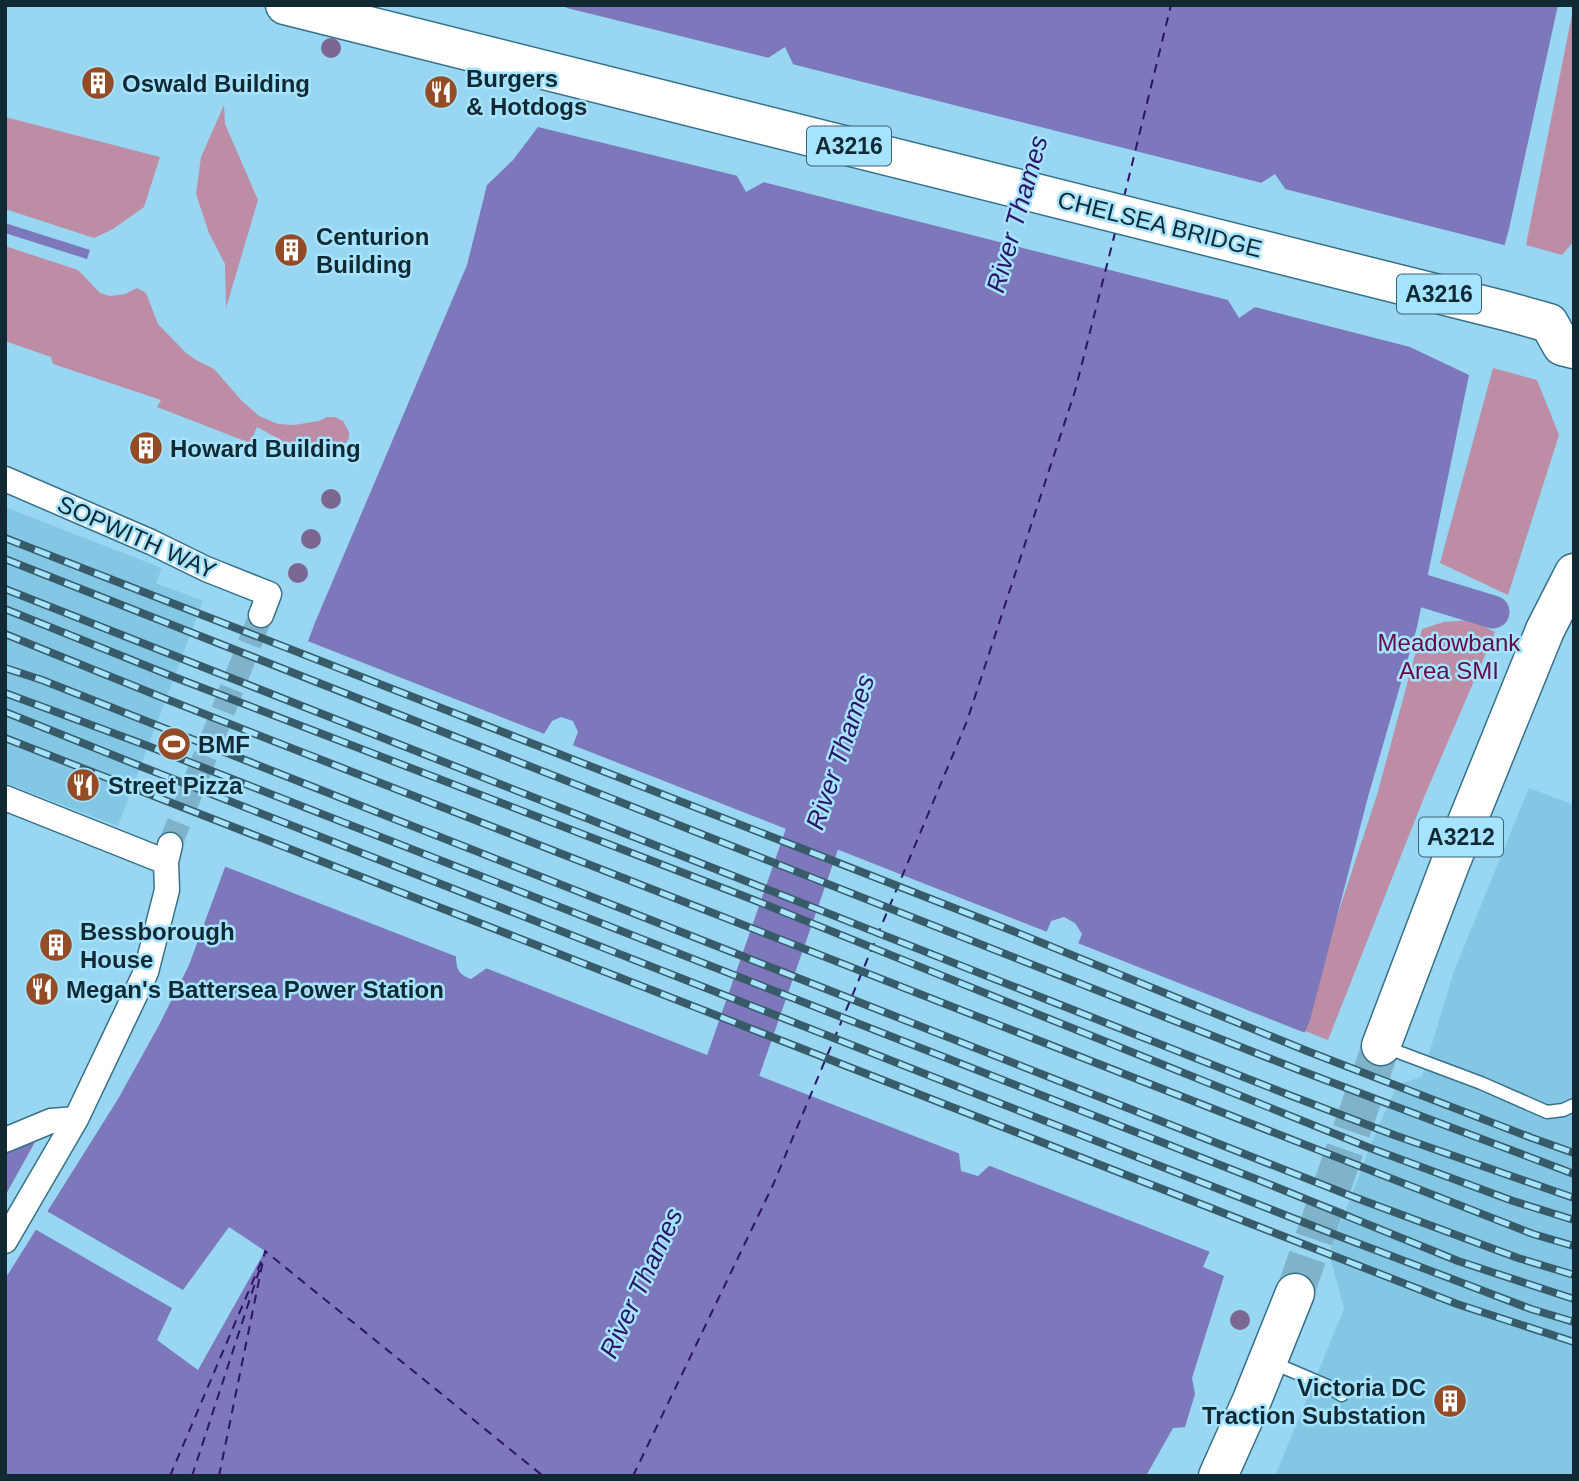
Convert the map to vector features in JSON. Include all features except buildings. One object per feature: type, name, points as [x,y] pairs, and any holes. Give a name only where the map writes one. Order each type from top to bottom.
[{"type":"main road","name":"CHELSEA BRIDGE","points":[[285,5],[1565,326]]},
{"type":"main road","name":"A3212","points":[[1381,1046],[1450,864],[1540,641],[1574,573]]},
{"type":"main road","points":[[1218,1476],[1252,1400],[1294,1293]]},
{"type":"street","name":"SOPWITH WAY","points":[[5,479],[150,542],[206,569],[265,604]]},
{"type":"street","points":[[5,798],[168,853],[167,890],[146,972],[76,1119],[5,1241]]},
{"type":"street","points":[[5,1140],[51,1121],[76,1119]]},
{"type":"lane","points":[[1381,1046],[1481,1083],[1547,1112],[1574,1105]]},
{"type":"lane","points":[[1268,1361],[1342,1395]]},
{"type":"shaded area","points":[[5,507],[162,568],[156,583],[203,601],[118,826],[5,783]]},
{"type":"shaded area","points":[[1529,788],[1574,805],[1574,1476],[1275,1476],[1344,1309],[1329,1253],[1377,1129],[1398,1084],[1422,1077],[1454,971]]},
{"type":"green space","points":[[1574,5],[1574,241],[1562,255],[1526,245]]},
{"type":"green space","points":[[224,105],[225,124],[258,200],[226,308],[225,264],[209,233],[196,194],[201,157]]},
{"type":"green space","points":[[5,117],[160,157],[144,207],[113,229],[94,238],[5,209]]},
{"type":"green space","points":[[5,246],[78,270],[100,293],[110,296],[125,294],[137,288],[146,293],[158,324],[185,352],[214,369],[259,416],[278,424],[294,425],[335,417],[343,421],[349,438],[336,453],[325,453],[310,441],[300,439],[286,447],[281,440],[257,427],[250,443],[157,407],[161,400],[53,364],[51,357],[5,341]]},
{"type":"green space","name":"Meadowbank Area SMI","points":[[1493,368],[1537,380],[1559,435],[1508,595],[1440,563]]},
{"type":"green space","name":"Meadowbank Area SMI","points":[[1472,620],[1495,632],[1425,795],[1328,1040],[1300,1029],[1377,795],[1422,629],[1444,622]]},
{"type":"water","points":[[566,5],[1558,5],[1509,229],[1469,375],[1417,627],[1368,797],[1310,1020],[1203,1267],[1224,1276],[1192,1378],[1195,1394],[1185,1427],[1173,1428],[1146,1476],[5,1476],[5,1279],[118,1099],[189,965],[314,625],[467,265],[487,185],[513,160],[538,127],[563,62]],"holes":[[[785,47],[793,64],[764,182],[746,192],[737,176],[768,58]],[[1275,174],[1286,190],[1255,307],[1239,318],[1228,300],[1261,183]],[[561,717],[573,721],[578,732],[487,968],[471,979],[459,971],[456,956],[544,734],[552,721]],[[812,817],[822,818],[828,826],[828,837],[738,1067],[728,1076],[721,1077],[709,1069],[708,1056],[796,833],[803,822]],[[1064,917],[1075,923],[1082,934],[989,1166],[978,1176],[961,1171],[959,1154],[1051,921]]]},
{"type":"water","points":[[5,223],[90,250],[87,259],[5,233]]},
{"type":"water","points":[[35,1142],[5,1196],[5,1147]]},
{"type":"pier","points":[[563,7],[773,59],[742,177],[534,126],[559,61]]},
{"type":"pier","points":[[788,63],[1266,184],[1232,301],[759,181]]},
{"type":"pier","points":[[1281,188],[1508,246],[1473,374],[1469,375],[1410,347],[1251,306],[1283,190]]},
{"type":"pier","points":[[305,640],[547,735],[460,958],[221,865]]},
{"type":"pier","points":[[570,744],[799,834],[712,1057],[483,967]]},
{"type":"pier","points":[[821,843],[1050,933],[963,1155],[734,1066]]},
{"type":"pier","points":[[1075,942],[1308,1034],[1213,1253],[985,1164]]},
{"type":"pier","points":[[45,1210],[183,1290],[229,1227],[265,1251],[198,1370],[157,1340],[172,1308],[33,1228]]},
{"type":"waterway","points":[[1380,582],[1424,591],[1493,612]]},
{"type":"waterway","name":"River Thames","points":[[701,1149],[733,1066],[845,744]]},
{"type":"ferry route","points":[[1124,197],[1171,5]]},
{"type":"ferry route","points":[[633,1476],[773,1185],[967,721],[1075,391],[1115,233]]},
{"type":"ferry route","points":[[219,1476],[265,1251],[543,1476]]},
{"type":"ferry route","points":[[170,1476],[264,1255]]},
{"type":"ferry route","points":[[192,1476],[261,1265]]},
{"type":"tunnel","points":[[170,845],[261,615]]},
{"type":"tunnel","points":[[1295,1293],[1381,1046]]},
{"type":"railway","points":[[5,538],[1013,931],[1307,1051],[1574,1153]]},
{"type":"railway","points":[[5,559],[1299,1070],[1574,1174]]},
{"type":"railway","points":[[5,589],[1289,1095],[1574,1198]]},
{"type":"railway","points":[[5,609],[174,677],[754,900],[1370,1148],[1513,1201],[1574,1220]]},
{"type":"railway","points":[[5,634],[1533,1234],[1574,1246]]},
{"type":"railway","points":[[5,668],[42,680],[1351,1196],[1518,1258],[1574,1275]]},
{"type":"railway","points":[[5,693],[148,746],[1256,1179],[1458,1261],[1574,1299]]},
{"type":"railway","points":[[5,712],[1336,1235],[1531,1309],[1574,1322]]},
{"type":"railway","points":[[5,738],[1457,1304],[1574,1342]]},
{"type":"place","name":"Oswald Building","points":[[98,83]]},
{"type":"place","name":"Burgers & Hotdogs","points":[[441,92]]},
{"type":"place","name":"Centurion Building","points":[[291,250]]},
{"type":"place","name":"Howard Building","points":[[146,448]]},
{"type":"place","name":"BMF","points":[[174,744]]},
{"type":"place","name":"Street Pizza","points":[[83,785]]},
{"type":"place","name":"Bessborough House","points":[[56,945]]},
{"type":"place","name":"Megan's Battersea Power Station","points":[[42,989]]},
{"type":"place","name":"Victoria DC Traction Substation","points":[[1450,1401]]}]
